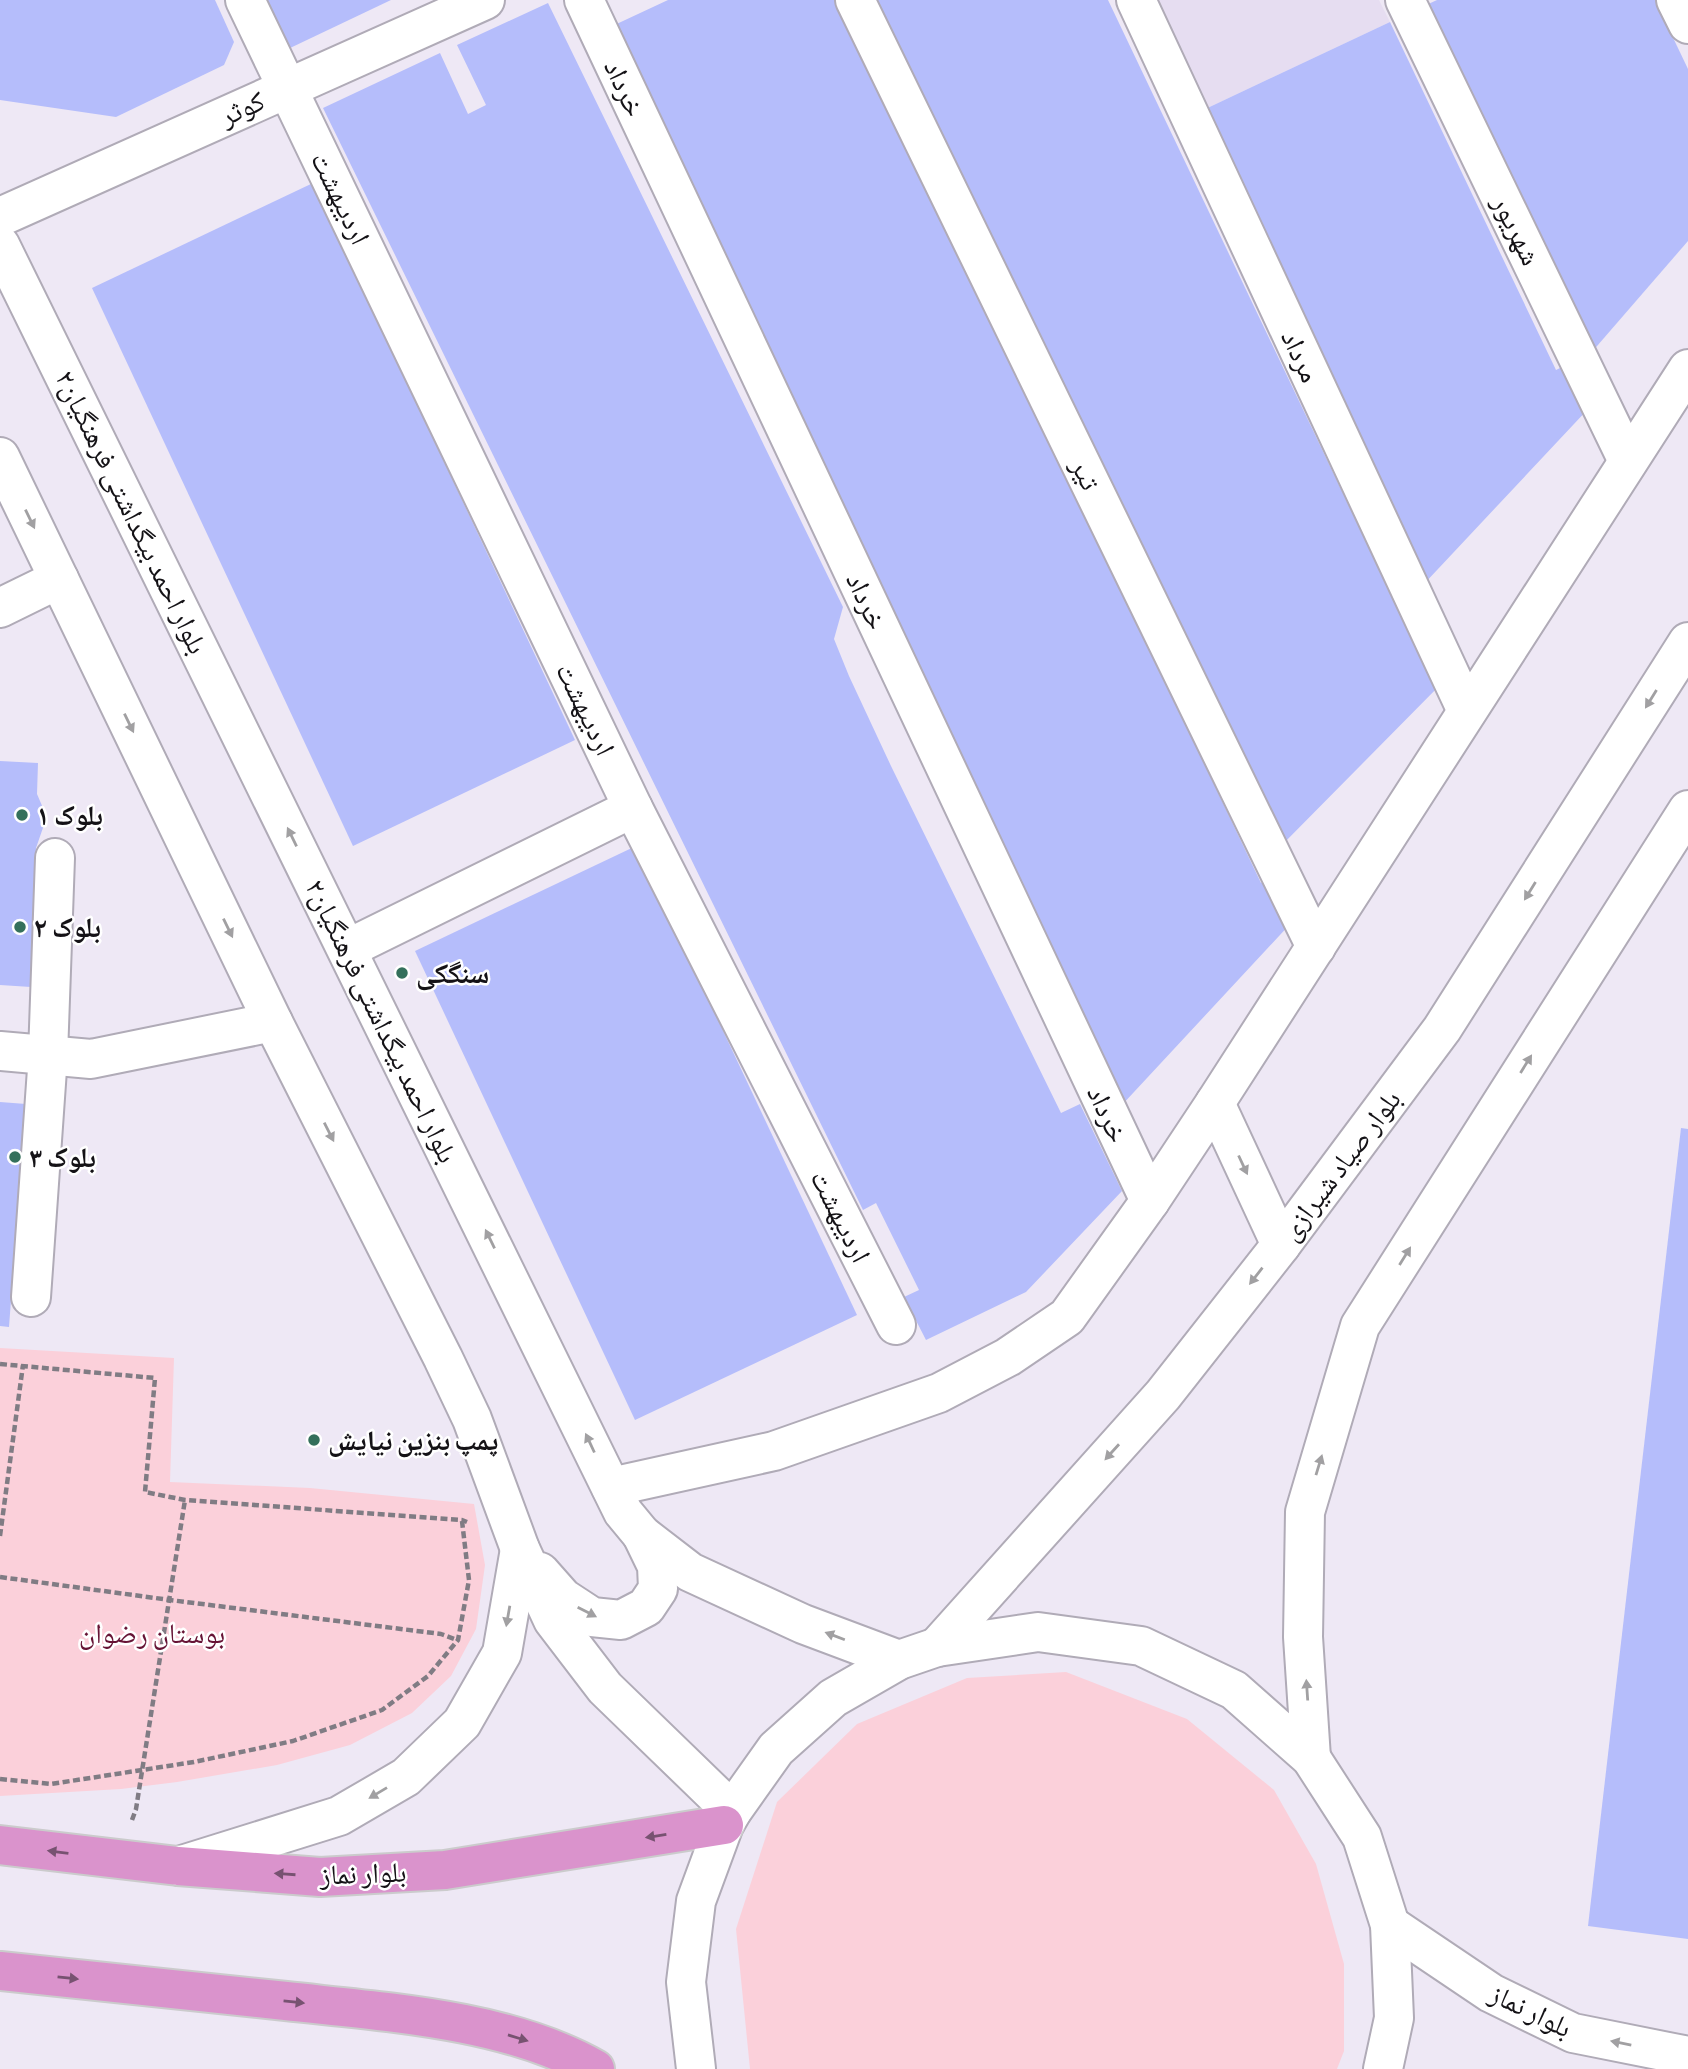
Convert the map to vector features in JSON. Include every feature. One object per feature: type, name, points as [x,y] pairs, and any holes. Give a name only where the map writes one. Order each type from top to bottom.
[{"type":"highway","name":"بلوار نماز","points":[[0,1845],[178,1866],[320,1877],[445,1870],[728,1818]]},
{"type":"highway","points":[[0,1971],[368,2010],[486,2028],[566,2053],[595,2069]]},
{"type":"street","name":"اردیبهشت","points":[[245,0],[634,808],[896,1325]]},
{"type":"street","name":"کوثر","points":[[0,217],[485,0]]},
{"type":"street","name":"خرداد","points":[[584,0],[1150,1201]]},
{"type":"street","name":"تیر","points":[[855,0],[1316,947]]},
{"type":"street","name":"مرداد","points":[[1136,0],[1467,711]]},
{"type":"street","name":"شهریور","points":[[1405,0],[1628,461]]},
{"type":"street","points":[[1676,0],[1688,24]]},
{"type":"street","name":"بلوار احمد بیگداشتی فرهنگیان۲","points":[[0,245],[623,1512],[642,1535],[690,1572],[803,1624],[899,1660]]},
{"type":"street","points":[[611,1487],[787,1447],[939,1393],[1009,1357],[1067,1317],[1150,1201],[1688,369]]},
{"type":"street","points":[[0,457],[273,1022],[443,1358],[472,1419],[520,1549],[553,1620],[605,1688],[728,1818]]},
{"type":"street","points":[[0,608],[59,579]]},
{"type":"street","name":"بلوار صیاد شیرازی","points":[[937,1647],[1163,1395],[1281,1245],[1442,1029],[1688,642]]},
{"type":"street","points":[[347,948],[634,808]]},
{"type":"street","points":[[1311,1758],[1303,1637],[1305,1512],[1360,1326],[1688,810]]},
{"type":"street","points":[[31,1297],[48,1055],[55,858]]},
{"type":"street","points":[[0,1051],[91,1059],[273,1022]]},
{"type":"street","points":[[1214,1103],[1281,1245]]},
{"type":"street","points":[[520,1549],[563,1598],[592,1617],[621,1620],[646,1607],[658,1589],[657,1566],[642,1535]]},
{"type":"street","points":[[178,1866],[339,1816],[406,1777],[462,1723],[502,1653],[520,1549]]},
{"type":"street","points":[[696,2069],[686,1982],[696,1901],[728,1818],[776,1749],[833,1698],[899,1660],[937,1647],[1038,1632],[1140,1647],[1234,1690],[1311,1758],[1362,1837],[1390,1925],[1394,2018],[1383,2069]]},
{"type":"street","name":"بلوار نماز","points":[[1390,1925],[1491,1993],[1573,2033],[1688,2056]]},
{"type":"path","points":[[0,1364],[155,1378],[145,1492],[185,1500],[462,1520],[520,1549]]},
{"type":"path","points":[[0,1536],[23,1365]]},
{"type":"path","points":[[117,1859],[136,1809],[185,1500]]},
{"type":"path","points":[[0,1779],[51,1784],[142,1771],[293,1741],[382,1710],[428,1676],[458,1640],[470,1580],[462,1520]]},
{"type":"path","points":[[0,1577],[441,1634],[502,1653]]},
{"type":"shaded area","points":[[1147,0],[1379,0],[1390,22],[1199,112]]},
{"type":"green space","name":"بوستان رضوان","points":[[0,1348],[174,1358],[170,1482],[310,1488],[474,1504],[485,1565],[476,1629],[451,1676],[412,1713],[350,1745],[277,1765],[121,1789],[0,1796]]},
{"type":"green space","points":[[1066,1672],[1187,1719],[1274,1790],[1316,1864],[1344,1964],[1344,2051],[1337,2069],[750,2069],[736,1929],[777,1802],[857,1724],[967,1678]]},
{"type":"building","points":[[0,0],[215,0],[234,42],[224,65],[116,117],[0,100]]},
{"type":"building","points":[[265,0],[391,0],[288,49]]},
{"type":"building","points":[[668,0],[841,0],[1261,883],[1271,878],[1292,922],[1121,1106],[608,28]]},
{"type":"building","points":[[874,0],[1108,0],[1400,613],[1411,608],[1445,680],[1278,849]]},
{"type":"building","points":[[1437,0],[1655,0],[1688,69],[1688,241],[1591,353],[1424,6]]},
{"type":"building","points":[[548,3],[843,607],[834,639],[891,766],[1061,1113],[1080,1104],[1122,1191],[1026,1292],[926,1340],[904,1297],[919,1290],[876,1203],[863,1210],[323,108],[440,53],[468,114],[486,105],[457,45]]},
{"type":"building","points":[[1390,22],[1556,370],[1568,364],[1589,408],[1423,585],[1199,112]]},
{"type":"building","points":[[313,183],[575,740],[353,846],[92,288]]},
{"type":"building","points":[[0,761],[38,763],[37,794],[45,822],[36,848],[33,906],[39,920],[31,987],[0,985]]},
{"type":"building","points":[[636,846],[857,1315],[635,1420],[415,951]]},
{"type":"building","points":[[0,1102],[26,1104],[19,1216],[14,1246],[19,1261],[17,1289],[11,1300],[9,1327],[0,1326]]},
{"type":"building","points":[[1681,1128],[1688,1129],[1688,1939],[1588,1926]]},
{"type":"place","name":"بلوک ۱","points":[[22,815]]},
{"type":"place","name":"بلوک ۲","points":[[20,927]]},
{"type":"place","name":"سنگکی","points":[[402,973]]},
{"type":"place","name":"بلوک ۳","points":[[15,1157]]},
{"type":"place","name":"پمپ بنزین نیایش","points":[[314,1440]]}]
